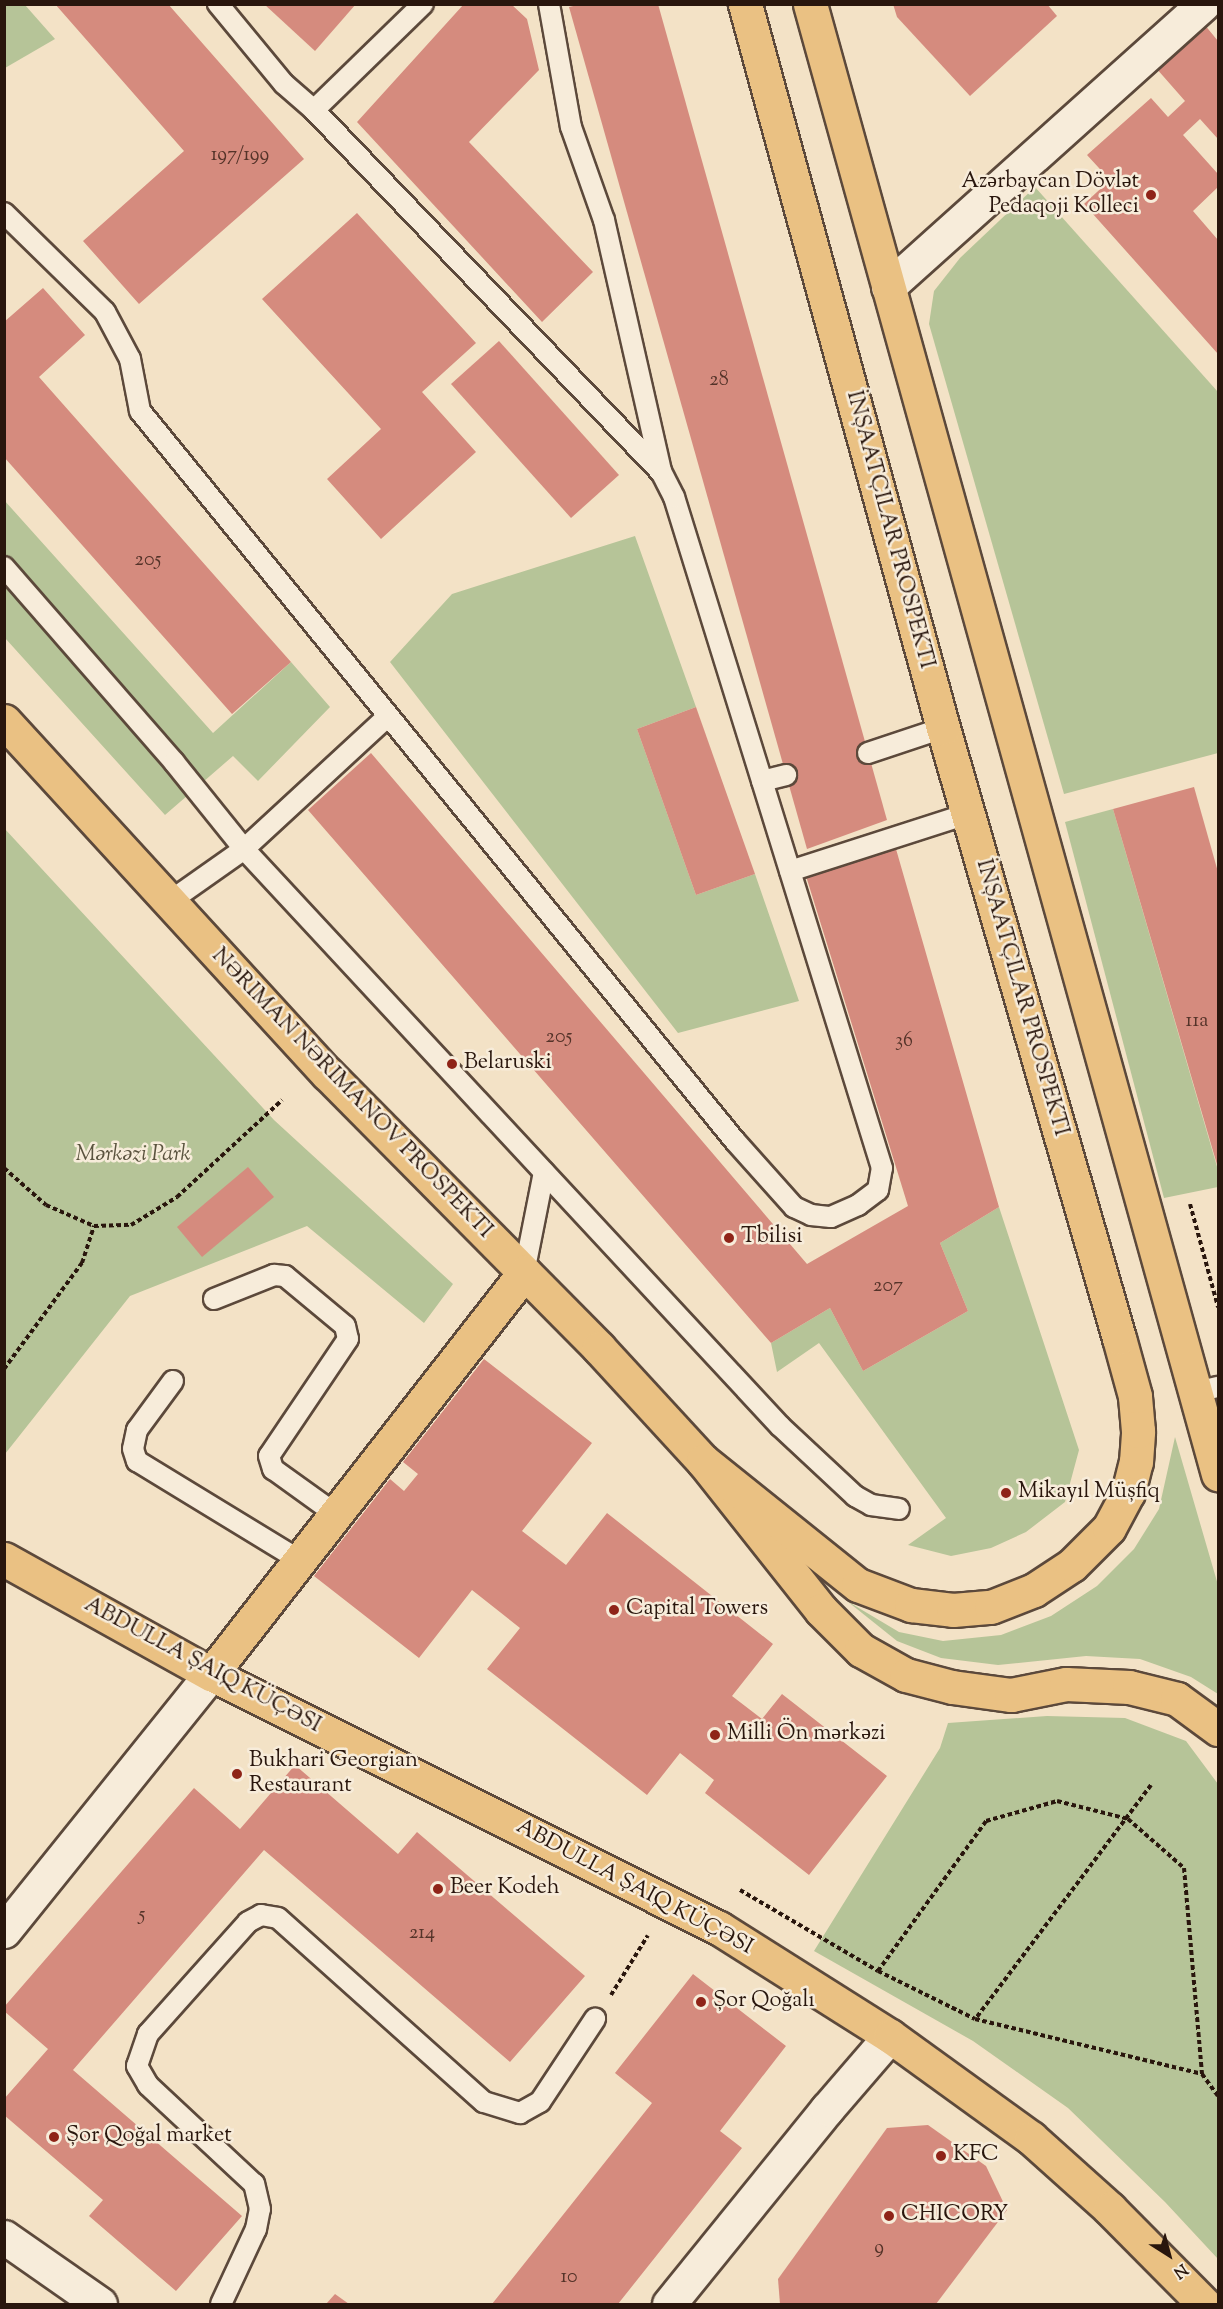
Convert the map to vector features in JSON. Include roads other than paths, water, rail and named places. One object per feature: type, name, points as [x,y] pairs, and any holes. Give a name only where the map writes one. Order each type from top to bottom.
[{"type":"main road","points":[[703,1461],[858,1585],[911,1605],[953,1610],[991,1607],[1034,1590],[1072,1565],[1109,1528],[1128,1493],[1136,1462],[1138,1431],[1135,1396],[943,728],[745,4]]},
{"type":"main road","points":[[810,4],[888,287],[1207,1389],[1218,1474]]},
{"type":"main road","name":"NƏRIMAN NƏRIMANOV PROSPEKTI","points":[[4,721],[328,1074],[599,1348],[703,1461]]},
{"type":"main road","points":[[211,1674],[524,1273]]},
{"type":"main road","points":[[703,1461],[821,1610],[861,1650],[906,1675],[952,1687],[1011,1695],[1066,1684],[1129,1687],[1177,1699],[1218,1729]]},
{"type":"main road","name":"ABDULLA ŞAIQ KÜÇƏSI","points":[[4,1559],[211,1674],[719,1928],[890,2036],[1031,2138],[1110,2209],[1202,2300]]},
{"type":"street","points":[[888,287],[1203,4]]},
{"type":"street","points":[[4,1931],[211,1674]]},
{"type":"street","points":[[669,2304],[827,2109],[890,2036]]},
{"type":"street","points":[[4,2237],[100,2304]]},
{"type":"lane","points":[[218,4],[284,84],[314,110],[661,472]]},
{"type":"lane","points":[[314,110],[423,4]]},
{"type":"lane","points":[[4,213],[105,312],[130,359],[140,411],[387,717],[735,1141],[794,1207],[811,1215],[831,1217],[858,1205],[878,1190],[882,1168],[674,497],[661,472],[604,220],[571,127],[549,4]]},
{"type":"lane","points":[[4,567],[174,762],[244,849],[780,1426],[855,1496],[871,1505],[899,1509]]},
{"type":"lane","points":[[169,902],[244,849],[387,717]]},
{"type":"lane","points":[[868,753],[943,728]]},
{"type":"lane","points":[[762,781],[786,775]]},
{"type":"lane","points":[[790,871],[968,814]]},
{"type":"lane","points":[[524,1273],[544,1172]]},
{"type":"lane","points":[[214,1299],[274,1275],[285,1276],[345,1326],[348,1339],[269,1456],[273,1469],[337,1515]]},
{"type":"lane","points":[[173,1381],[137,1430],[133,1449],[137,1461],[301,1561]]},
{"type":"lane","points":[[221,2304],[256,2229],[260,2209],[254,2184],[148,2085],[137,2066],[148,2034],[248,1922],[261,1915],[278,1918],[484,2102],[520,2113],[540,2102],[595,2019]]},
{"type":"place","name":"Azərbaycan Dövlət Pedaqoji Kolleci","points":[[1151,195]]},
{"type":"place","name":"Belaruski","points":[[452,1064]]},
{"type":"place","name":"Tbilisi","points":[[729,1238]]},
{"type":"place","name":"Mikayıl Müşfiq","points":[[1006,1493]]},
{"type":"place","name":"Capital Towers","points":[[614,1610]]},
{"type":"place","name":"Milli Ön mərkəzi","points":[[715,1735]]},
{"type":"place","name":"Bukhari Georgian Restaurant","points":[[237,1774]]},
{"type":"place","name":"Beer Kodeh","points":[[438,1889]]},
{"type":"place","name":"Şor Qoğalı","points":[[701,2002]]},
{"type":"place","name":"Şor Qoğal market","points":[[54,2137]]},
{"type":"place","name":"KFC","points":[[941,2156]]},
{"type":"place","name":"CHICORY","points":[[889,2216]]},
{"type":"park label","name":"Mərkəzi Park","points":[[133,1156]]}]
